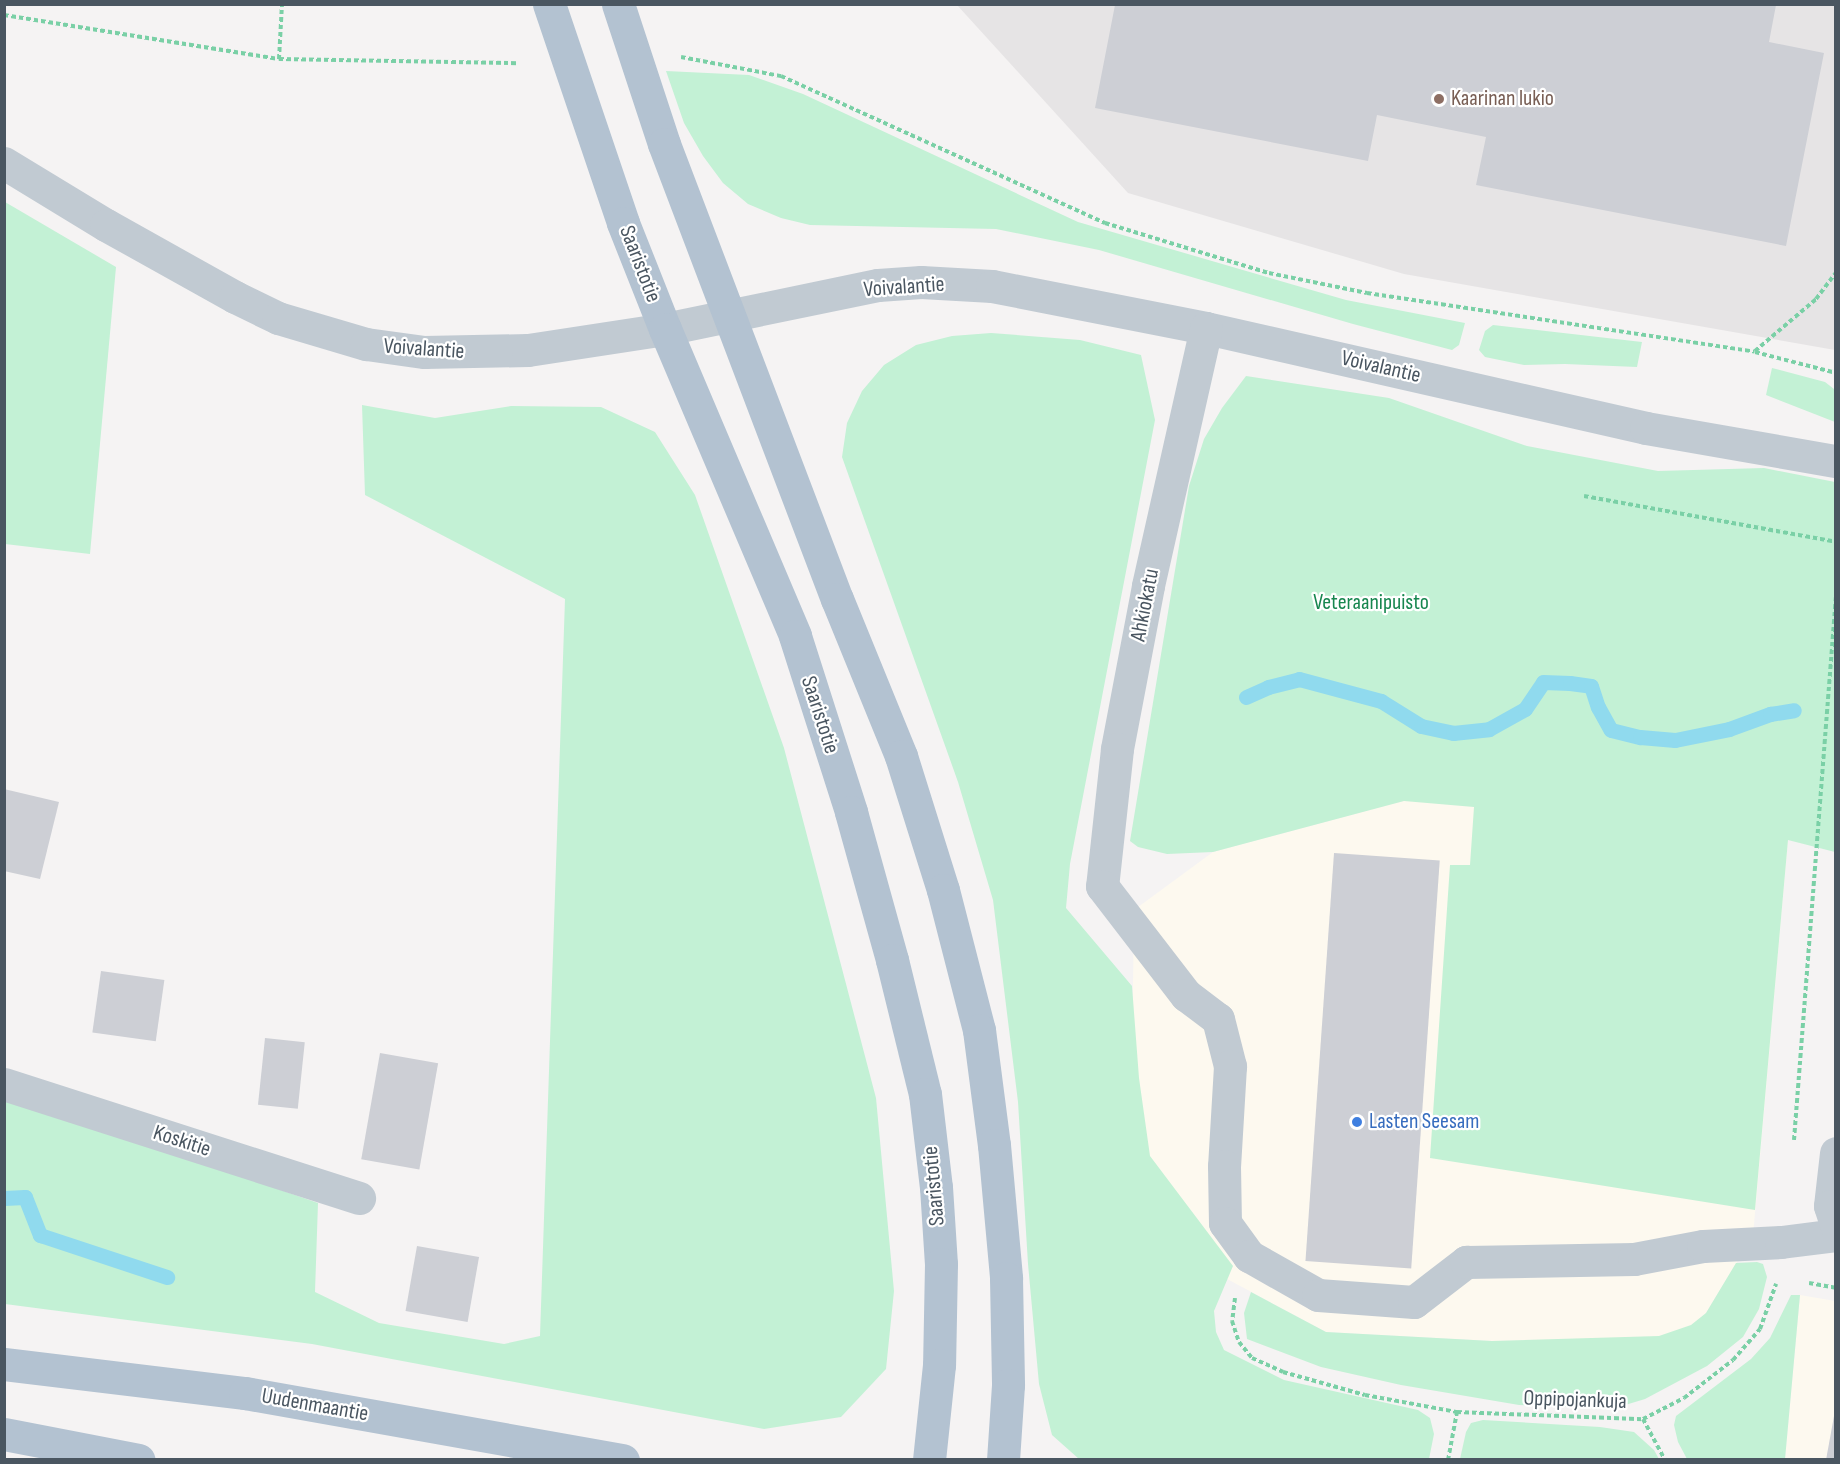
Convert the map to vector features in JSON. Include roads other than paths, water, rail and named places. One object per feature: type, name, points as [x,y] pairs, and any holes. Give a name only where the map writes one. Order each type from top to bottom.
[{"type":"main road","name":"Saaristotie","points":[[549,4],[624,223],[665,328],[795,636],[851,812],[892,960],[925,1094],[936,1187],[941,1264],[939,1365],[929,1460]]},
{"type":"main road","points":[[618,4],[664,144],[837,600],[902,756],[943,890],[980,1030],[994,1145],[1006,1278],[1008,1385],[1003,1460]]},
{"type":"main road","name":"Uudenmaantie","points":[[4,1364],[245,1393],[623,1460]]},
{"type":"main road","points":[[4,1434],[139,1460]]},
{"type":"street","name":"Voivalantie","points":[[4,163],[106,225],[235,297],[278,318],[366,344],[424,352],[518,351],[665,328],[878,285],[921,282],[992,286],[1206,328],[1646,428],[1836,461]]},
{"type":"street","name":"Ahkiokatu","points":[[1206,328],[1146,597],[1117,749],[1102,886],[1185,994],[1218,1019],[1230,1065],[1224,1166],[1225,1223],[1249,1256],[1318,1294],[1414,1302],[1466,1262],[1634,1259],[1703,1246],[1781,1242],[1836,1235]]},
{"type":"street","name":"Koskitie","points":[[4,1084],[359,1198]]},
{"type":"street","points":[[1836,1153],[1830,1206],[1836,1226]]},
{"type":"waterway","points":[[1246,697],[1268,687],[1299,679],[1381,701],[1421,726],[1453,733],[1489,729],[1525,709],[1543,682],[1570,683],[1591,686],[1598,707],[1611,730],[1640,737],[1675,740],[1729,729],[1770,714],[1794,710]]},
{"type":"waterway","points":[[4,1198],[25,1197],[40,1235],[167,1277]]},
{"type":"place","name":"Kaarinan lukio","points":[[1439,99]]},
{"type":"place","name":"Lasten Seesam","points":[[1357,1122]]},
{"type":"park label","name":"Veteraanipuisto","points":[[1371,603]]}]
